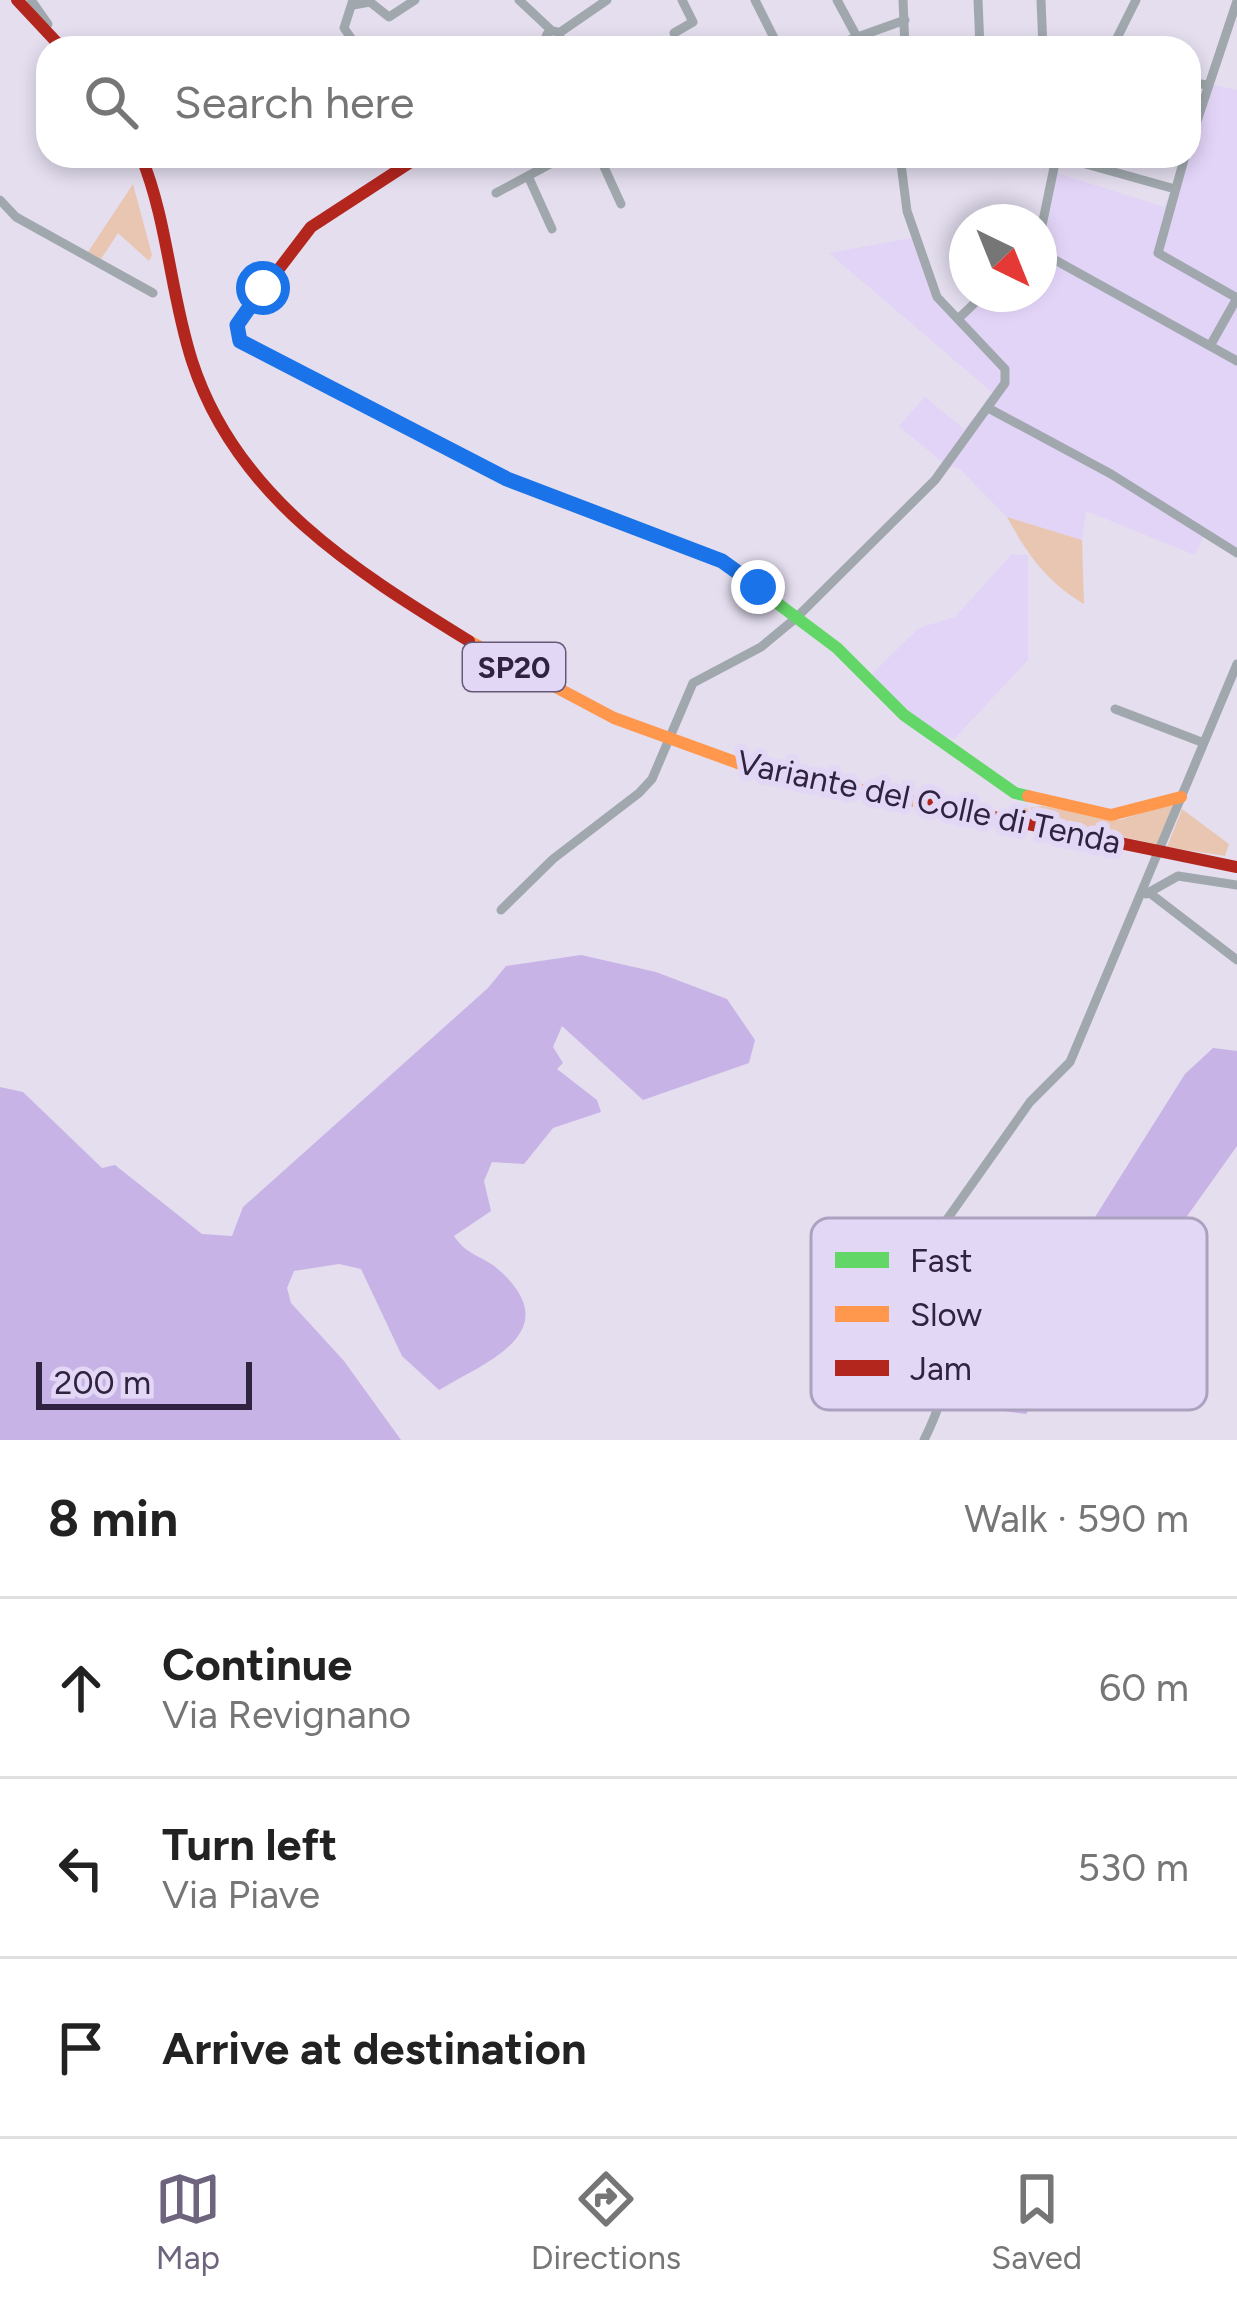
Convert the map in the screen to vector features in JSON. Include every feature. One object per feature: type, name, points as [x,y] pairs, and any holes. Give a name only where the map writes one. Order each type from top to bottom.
[{"type":"main road","points":[[17,0],[52,36]]},
{"type":"main road","name":"Variante del Colle di Tenda","points":[[146,168],[158,198],[192,361],[228,441],[284,513],[380,586],[499,660],[614,718],[746,766],[1237,867]]},
{"type":"main road","points":[[402,168],[311,227],[237,325],[240,341],[507,479],[722,561],[837,648],[904,715],[1015,793],[1112,815],[1181,797]]},
{"type":"street","points":[[31,0],[55,36]]},
{"type":"street","points":[[350,36],[344,28],[353,2],[370,2],[388,17],[416,0]]},
{"type":"street","points":[[519,0],[551,36]]},
{"type":"street","points":[[558,36],[607,0]]},
{"type":"street","points":[[674,34],[693,22],[682,0]]},
{"type":"street","points":[[755,0],[773,36]]},
{"type":"street","points":[[837,0],[856,36]]},
{"type":"street","points":[[903,0],[905,36]]},
{"type":"street","points":[[978,0],[980,36]]},
{"type":"street","points":[[1041,0],[1042,36]]},
{"type":"street","points":[[1118,36],[1136,0]]},
{"type":"street","points":[[1201,107],[1237,1]]},
{"type":"street","points":[[860,36],[904,20]]},
{"type":"street","points":[[1201,84],[1208,85]]},
{"type":"street","points":[[496,193],[543,168]]},
{"type":"street","points":[[604,168],[621,204]]},
{"type":"street","points":[[501,910],[553,859],[639,793],[659,762],[693,683],[761,647],[796,618],[918,498],[990,409],[1007,373],[937,297],[908,211],[902,168]]},
{"type":"street","points":[[1047,204],[1055,168]]},
{"type":"street","points":[[1098,168],[1175,189]]},
{"type":"street","points":[[1182,168],[1158,253],[1237,298],[1210,346]]},
{"type":"street","points":[[529,176],[553,229]]},
{"type":"street","points":[[0,200],[16,217],[153,293]]},
{"type":"street","points":[[1057,261],[1237,361]]},
{"type":"street","points":[[958,319],[965,312]]},
{"type":"street","points":[[990,409],[1111,474],[1237,553]]},
{"type":"street","points":[[949,1218],[1030,1102],[1070,1062],[1146,894],[1237,664]]},
{"type":"street","points":[[1115,709],[1204,743]]},
{"type":"street","points":[[1146,894],[1178,876],[1237,885]]},
{"type":"street","points":[[1146,894],[1237,960]]},
{"type":"street","points":[[924,1440],[938,1410]]},
{"type":"shaded area","points":[[1213,85],[1237,90],[1237,548],[1205,533],[1195,555],[1086,511],[1082,540],[1007,517],[960,469],[947,466],[899,426],[925,397],[964,429],[994,394],[829,253],[912,238],[932,297],[955,319],[963,312],[1057,312],[1057,204],[1051,204],[1057,173],[1164,207],[1180,168],[1201,168],[1201,115]]},
{"type":"shaded area","points":[[133,184],[152,255],[149,261],[118,233],[101,259],[88,252]]},
{"type":"shaded area","points":[[1007,517],[1082,540],[1084,604],[1039,566]]},
{"type":"shaded area","points":[[1011,555],[1028,555],[1028,660],[954,739],[934,733],[870,676],[919,628],[955,617]]},
{"type":"shaded area","points":[[1171,804],[1174,809],[1159,845],[1022,814],[1024,808],[1042,806],[1120,820]]},
{"type":"shaded area","points":[[1182,809],[1229,844],[1225,856],[1167,847]]},
{"type":"shaded area","points":[[581,955],[656,972],[727,999],[755,1040],[749,1063],[643,1100],[562,1026],[553,1047],[563,1063],[557,1069],[597,1100],[601,1112],[553,1128],[524,1164],[492,1162],[484,1181],[491,1211],[454,1236],[499,1270],[518,1292],[525,1311],[523,1328],[497,1356],[439,1390],[402,1356],[361,1269],[339,1264],[294,1271],[287,1288],[291,1303],[344,1361],[401,1440],[0,1440],[0,1087],[23,1092],[102,1168],[115,1165],[202,1234],[232,1236],[243,1207],[488,988],[506,966]]},
{"type":"shaded area","points":[[1213,1048],[1237,1051],[1237,1146],[1186,1218],[1094,1218],[1185,1074]]},
{"type":"traffic: fast","points":[[621,523],[721,561],[837,648],[904,715],[1015,793],[1028,796]]},
{"type":"traffic: slow","points":[[469,641],[614,718],[746,766],[925,803]]},
{"type":"traffic: slow","points":[[1028,796],[1111,815],[1181,797]]},
{"type":"traffic: jam","points":[[17,0],[51,36]]},
{"type":"traffic: jam","points":[[145,168],[192,361],[212,409],[238,452],[269,491],[342,557],[469,641]]},
{"type":"traffic: jam","points":[[402,168],[311,227],[237,324],[240,341],[507,479],[621,523]]},
{"type":"traffic: jam","points":[[925,803],[1237,867]]},
{"type":"route","points":[[263,288],[237,325],[240,341],[404,421],[507,479],[722,561],[758,587]]}]
